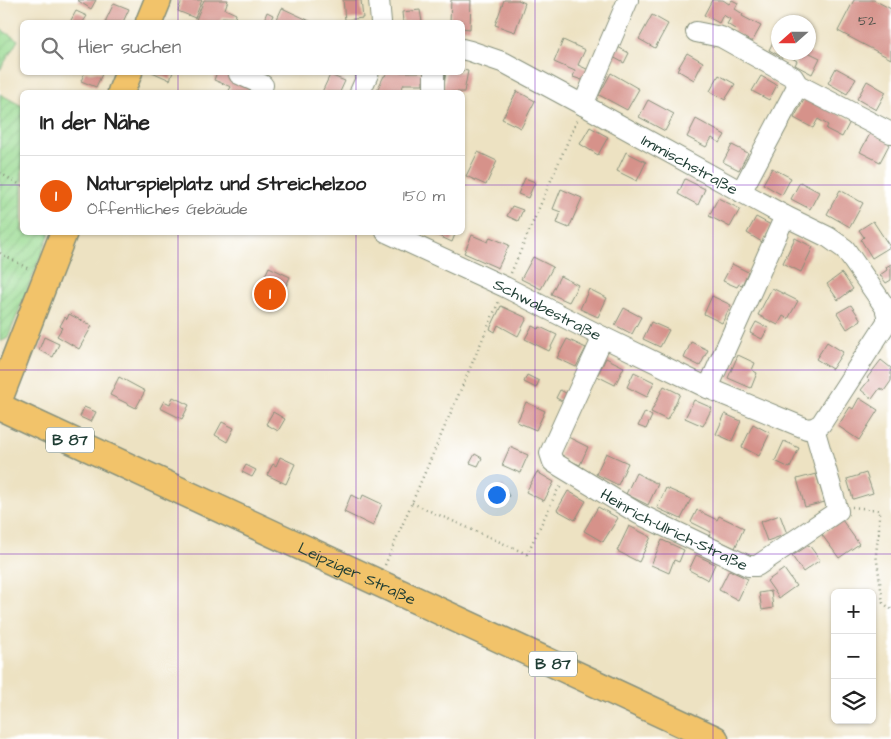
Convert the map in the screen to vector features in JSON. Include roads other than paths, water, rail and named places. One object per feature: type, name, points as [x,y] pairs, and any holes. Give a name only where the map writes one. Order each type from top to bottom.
[{"type":"main road","points":[[150,20],[158,0]]},
{"type":"main road","points":[[122,90],[128,75]]},
{"type":"main road","points":[[0,397],[63,235]]},
{"type":"main road","name":"Leipziger Straße","points":[[0,407],[714,739]]},
{"type":"street","points":[[379,0],[381,20]]},
{"type":"street","points":[[583,105],[628,0]]},
{"type":"street","points":[[696,32],[721,37],[793,77],[798,84],[891,133]]},
{"type":"street","name":"Immischstraße","points":[[465,49],[505,63],[785,216],[828,237],[845,249],[889,314]]},
{"type":"street","points":[[241,75],[263,84]]},
{"type":"street","points":[[434,75],[434,90]]},
{"type":"street","points":[[741,192],[798,84]]},
{"type":"street","points":[[708,388],[785,216]]},
{"type":"street","name":"Schwabestraße","points":[[392,235],[505,287],[708,388],[807,429],[814,428]]},
{"type":"street","points":[[814,428],[821,424],[887,322],[889,314]]},
{"type":"street","name":"Heinrich-Ulrich-Straße","points":[[603,337],[550,453],[553,462],[639,514],[748,566],[757,566],[838,511],[814,428]]},
{"type":"place","name":"Naturspielplatz und Streichelzoo","points":[[270,294]]}]
